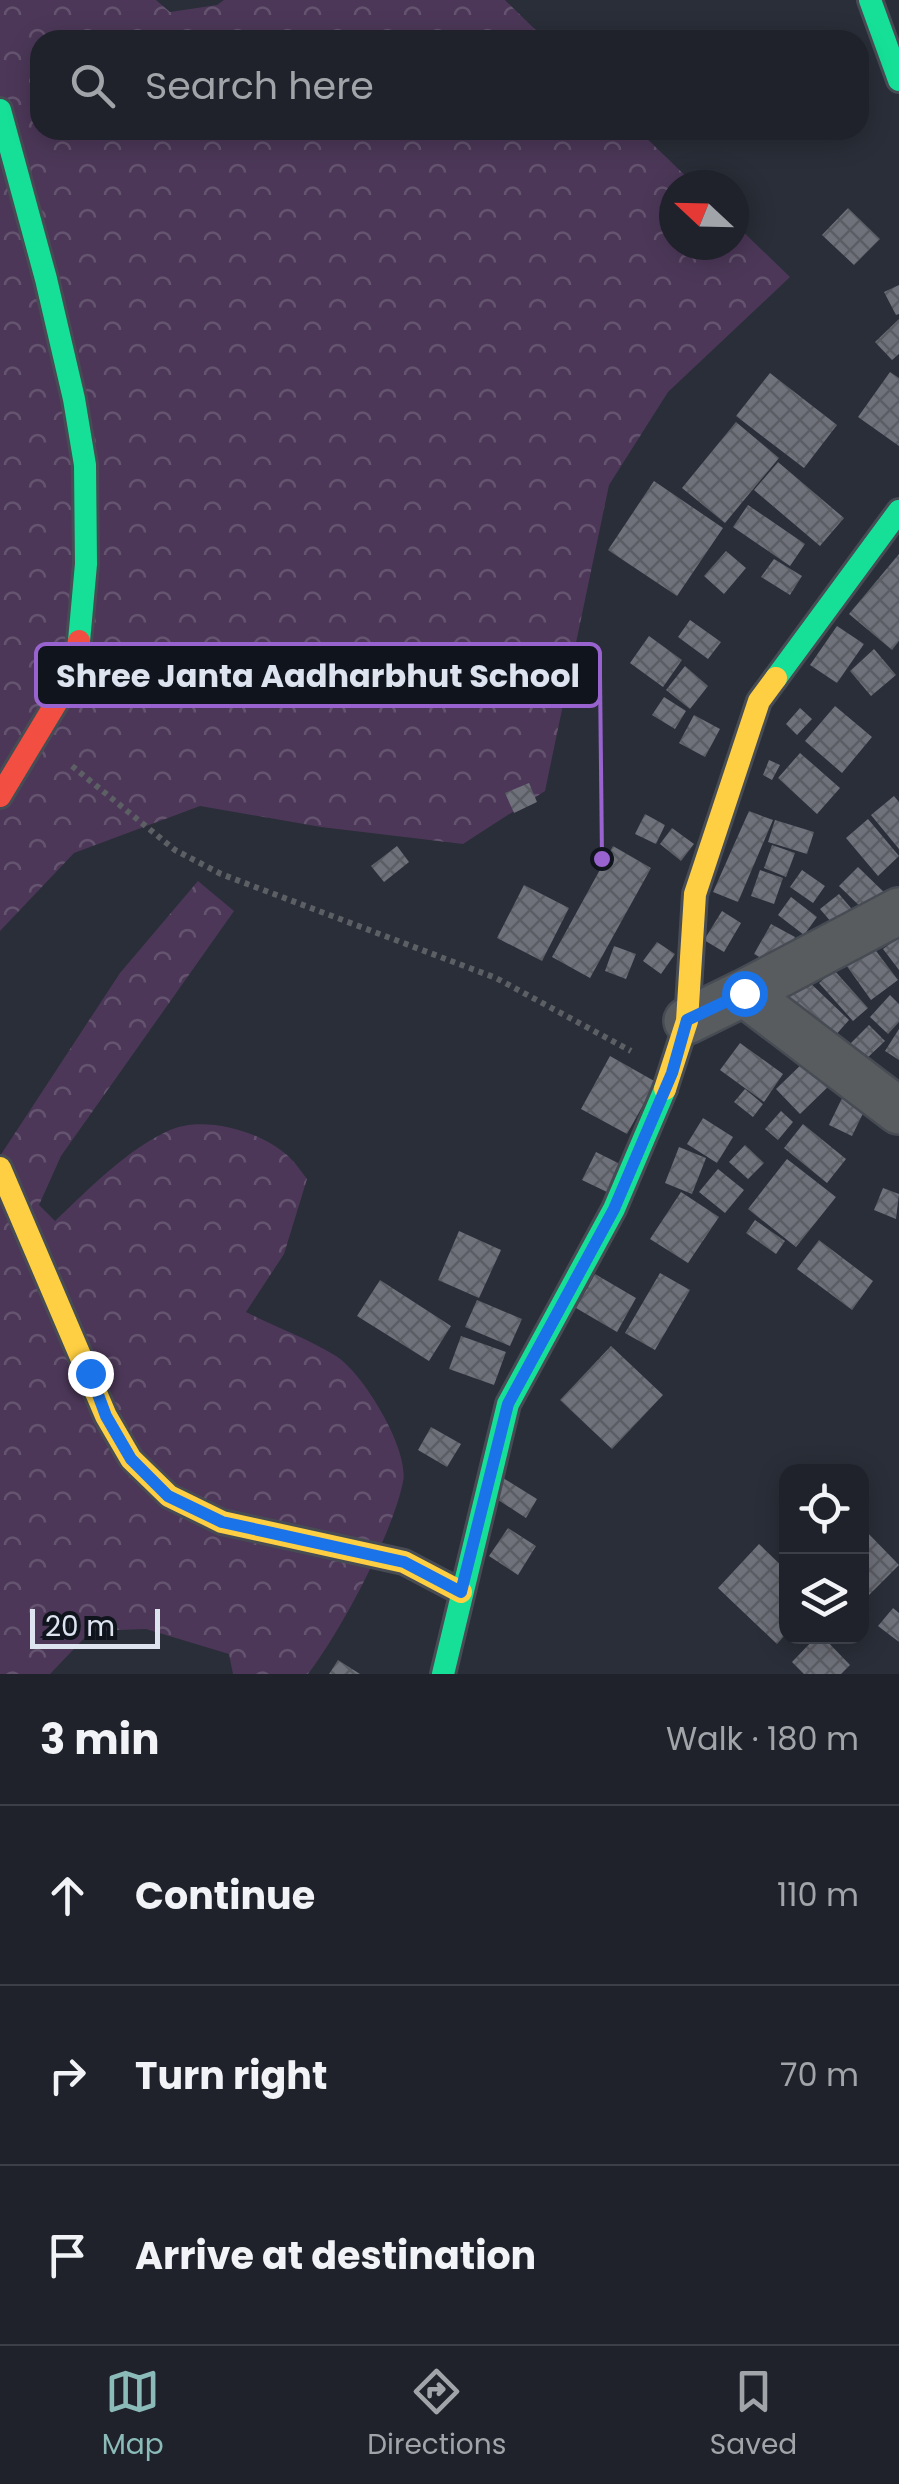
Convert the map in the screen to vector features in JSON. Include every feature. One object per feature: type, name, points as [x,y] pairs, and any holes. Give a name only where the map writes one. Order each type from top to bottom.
[{"type":"street","points":[[870,0],[899,80]]},
{"type":"street","points":[[0,110],[74,399],[85,465],[86,564],[82,628],[70,680],[0,796]]},
{"type":"street","points":[[443,1674],[508,1404],[614,1209],[672,1073],[687,1020],[696,894],[759,702],[899,511]]},
{"type":"street","points":[[687,1020],[899,911]]},
{"type":"street","points":[[744,993],[899,1111]]},
{"type":"street","points":[[0,1168],[106,1416],[131,1459],[168,1496],[222,1522],[404,1562],[461,1592]]},
{"type":"path","points":[[64,759],[176,850],[221,874],[496,978],[672,1073]]},
{"type":"green space","points":[[0,0],[156,0],[170,12],[217,5],[224,0],[505,0],[536,30],[30,30],[30,140],[648,140],[679,170],[659,170],[659,260],[749,260],[749,237],[790,277],[668,392],[609,485],[545,791],[463,844],[321,827],[200,806],[74,853],[0,931]]},
{"type":"green space","points":[[198,881],[234,911],[61,1156],[39,1205],[55,1221],[124,1159],[154,1138],[184,1126],[231,1128],[276,1146],[307,1179],[284,1254],[246,1312],[315,1344],[347,1365],[371,1395],[392,1433],[403,1468],[403,1482],[364,1582],[308,1674],[233,1674],[229,1654],[146,1629],[91,1631],[50,1674],[0,1674],[0,1156],[120,973]]},
{"type":"building","points":[[848,208],[880,239],[854,265],[822,235]]},
{"type":"building","points":[[899,285],[899,314],[896,315],[884,292]]},
{"type":"building","points":[[899,319],[899,354],[892,360],[875,342]]},
{"type":"building","points":[[890,372],[899,378],[899,446],[858,417]]},
{"type":"building","points":[[770,373],[837,425],[804,468],[736,416]]},
{"type":"building","points":[[736,422],[779,458],[725,523],[682,488]]},
{"type":"building","points":[[778,462],[844,518],[820,546],[754,490]]},
{"type":"building","points":[[654,481],[723,528],[677,596],[608,550]]},
{"type":"building","points":[[748,505],[805,544],[790,566],[733,527]]},
{"type":"building","points":[[726,551],[746,568],[724,594],[704,576]]},
{"type":"building","points":[[899,554],[899,641],[892,650],[849,614]]},
{"type":"building","points":[[774,559],[802,576],[790,595],[761,577]]},
{"type":"building","points":[[690,620],[721,642],[708,659],[678,637]]},
{"type":"building","points":[[837,626],[864,644],[837,683],[810,665]]},
{"type":"building","points":[[649,636],[682,660],[663,687],[630,663]]},
{"type":"building","points":[[874,649],[896,675],[871,696],[850,671]]},
{"type":"building","points":[[685,666],[708,686],[690,709],[666,690]]},
{"type":"building","points":[[664,697],[686,711],[675,729],[652,715]]},
{"type":"building","points":[[835,706],[872,737],[842,773],[805,741]]},
{"type":"building","points":[[800,708],[812,719],[797,735],[786,724]]},
{"type":"building","points":[[694,715],[720,729],[705,757],[679,743]]},
{"type":"building","points":[[800,753],[840,788],[817,814],[778,778]]},
{"type":"building","points":[[769,760],[780,765],[772,780],[763,775]]},
{"type":"building","points":[[529,783],[537,802],[514,813],[505,793]]},
{"type":"building","points":[[894,796],[899,802],[899,849],[871,815]]},
{"type":"building","points":[[749,811],[773,820],[738,902],[713,892]]},
{"type":"building","points":[[645,814],[665,825],[656,844],[635,834]]},
{"type":"building","points":[[868,819],[899,856],[878,876],[846,838]]},
{"type":"building","points":[[775,820],[814,832],[807,854],[768,842]]},
{"type":"building","points":[[672,828],[694,844],[681,861],[660,844]]},
{"type":"building","points":[[772,845],[795,853],[786,877],[764,868]]},
{"type":"building","points":[[397,846],[409,862],[384,882],[371,866]]},
{"type":"building","points":[[613,846],[651,868],[590,978],[552,957]]},
{"type":"building","points":[[858,867],[890,898],[871,917],[839,886]]},
{"type":"building","points":[[760,870],[783,878],[774,904],[751,896]]},
{"type":"building","points":[[802,870],[825,886],[813,903],[790,887]]},
{"type":"building","points":[[524,885],[569,908],[542,961],[497,938]]},
{"type":"building","points":[[839,894],[856,914],[838,930],[820,909]]},
{"type":"building","points":[[791,897],[817,917],[804,935],[778,915]]},
{"type":"building","points":[[722,911],[741,923],[724,952],[704,940]]},
{"type":"building","points":[[771,924],[795,937],[778,968],[754,954]]},
{"type":"building","points":[[899,937],[899,970],[883,949]]},
{"type":"building","points":[[867,939],[898,980],[871,1000],[841,958]]},
{"type":"building","points":[[657,942],[675,954],[661,974],[643,961]]},
{"type":"building","points":[[614,946],[636,954],[626,979],[605,971]]},
{"type":"building","points":[[834,970],[868,1008],[853,1021],[819,983]]},
{"type":"building","points":[[805,978],[849,1020],[833,1038],[788,996]]},
{"type":"building","points":[[890,995],[899,1004],[899,1022],[888,1034],[870,1017]]},
{"type":"building","points":[[869,1025],[885,1041],[864,1061],[849,1045]]},
{"type":"building","points":[[899,1029],[899,1060],[885,1051]]},
{"type":"building","points":[[740,1043],[783,1074],[764,1102],[720,1070]]},
{"type":"building","points":[[610,1056],[656,1082],[627,1134],[581,1109]]},
{"type":"building","points":[[808,1058],[832,1083],[800,1114],[776,1089]]},
{"type":"building","points":[[745,1089],[763,1104],[753,1117],[734,1102]]},
{"type":"building","points":[[846,1090],[869,1101],[852,1136],[829,1125]]},
{"type":"building","points":[[781,1111],[793,1122],[778,1140],[765,1129]]},
{"type":"building","points":[[703,1118],[733,1137],[717,1163],[687,1144]]},
{"type":"building","points":[[803,1124],[846,1159],[827,1183],[784,1148]]},
{"type":"building","points":[[745,1145],[764,1163],[748,1179],[729,1162]]},
{"type":"building","points":[[679,1147],[706,1158],[692,1194],[665,1183]]},
{"type":"building","points":[[596,1152],[620,1164],[607,1192],[582,1180]]},
{"type":"building","points":[[787,1159],[836,1197],[796,1247],[748,1209]]},
{"type":"building","points":[[718,1169],[744,1190],[725,1213],[699,1192]]},
{"type":"building","points":[[883,1188],[899,1194],[896,1219],[874,1210]]},
{"type":"building","points":[[681,1192],[719,1217],[688,1263],[650,1239]]},
{"type":"building","points":[[755,1220],[785,1241],[776,1254],[746,1233]]},
{"type":"building","points":[[459,1231],[501,1250],[479,1298],[438,1280]]},
{"type":"building","points":[[819,1240],[873,1281],[852,1310],[797,1269]]},
{"type":"building","points":[[660,1273],[690,1290],[655,1350],[625,1333]]},
{"type":"building","points":[[595,1274],[636,1298],[617,1332],[576,1308]]},
{"type":"building","points":[[380,1280],[451,1326],[429,1361],[357,1316]]},
{"type":"building","points":[[477,1300],[522,1319],[510,1346],[465,1327]]},
{"type":"building","points":[[461,1336],[506,1352],[494,1385],[449,1369]]},
{"type":"building","points":[[611,1346],[663,1395],[612,1449],[560,1400]]},
{"type":"building","points":[[431,1427],[461,1444],[447,1467],[418,1450]]},
{"type":"building","points":[[503,1478],[537,1499],[526,1518],[492,1496]]},
{"type":"building","points":[[508,1528],[536,1546],[518,1575],[489,1556]]},
{"type":"building","points":[[869,1534],[899,1565],[869,1595]]},
{"type":"building","points":[[759,1544],[779,1563],[777,1644],[718,1588]]},
{"type":"building","points":[[893,1608],[899,1613],[899,1642],[878,1626]]},
{"type":"building","points":[[809,1644],[830,1644],[850,1665],[841,1674],[804,1674],[792,1662]]},
{"type":"building","points":[[338,1660],[360,1674],[329,1674]]},
{"type":"traffic: fast","points":[[870,0],[899,80]]},
{"type":"traffic: fast","points":[[0,110],[46,279],[85,465],[86,564],[79,641]]},
{"type":"traffic: fast","points":[[776,678],[899,511]]},
{"type":"traffic: fast","points":[[443,1674],[508,1404],[614,1209],[665,1089]]},
{"type":"traffic: slow","points":[[665,1089],[687,1021],[695,894],[759,701],[776,678]]},
{"type":"traffic: slow","points":[[0,1168],[106,1416],[131,1459],[169,1496],[222,1522],[404,1562],[461,1592]]},
{"type":"traffic: jam","points":[[0,796],[70,680],[79,641]]},
{"type":"place","name":"Shree Janta Aadharbhut School","points":[[602,859]]},
{"type":"route","points":[[90,1373],[106,1416],[131,1459],[168,1496],[222,1522],[404,1562],[461,1592],[508,1404],[614,1209],[672,1073],[687,1020],[744,993]]}]
